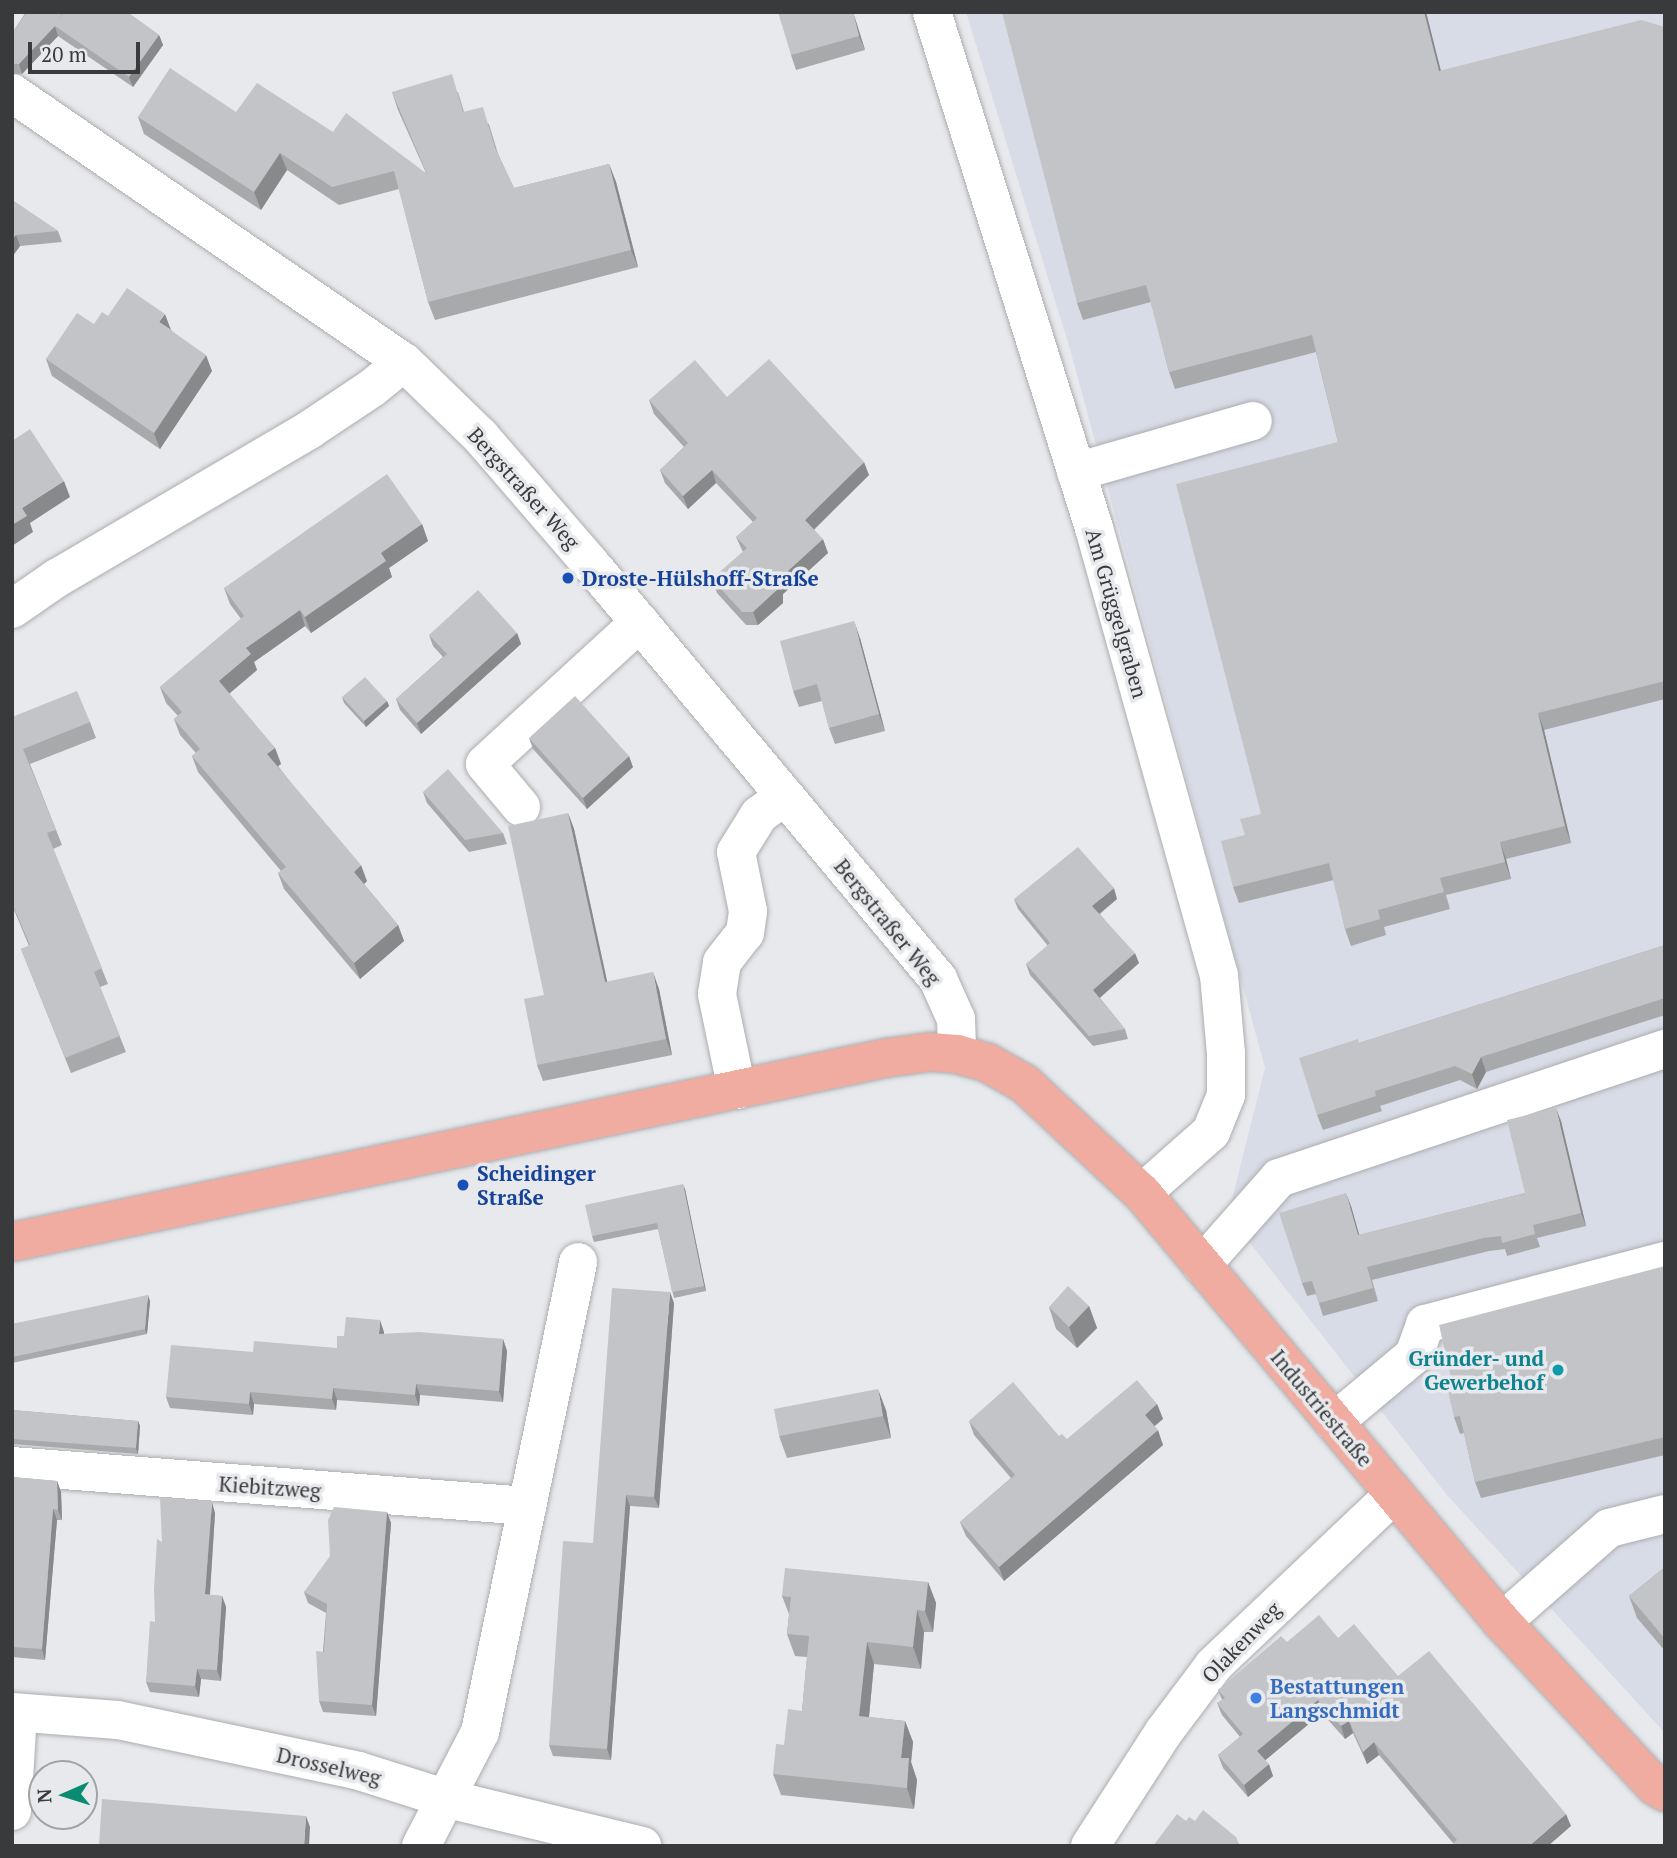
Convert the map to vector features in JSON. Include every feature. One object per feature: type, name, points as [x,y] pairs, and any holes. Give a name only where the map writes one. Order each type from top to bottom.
[{"type":"main road","points":[[12,1242],[886,1058],[930,1052],[957,1054]]},
{"type":"main road","name":"Industriestraße","points":[[957,1054],[988,1063],[1025,1084],[1142,1193],[1502,1622],[1655,1786],[1665,1792]]},
{"type":"street","name":"Am Grüggelgraben","points":[[932,12],[1076,472],[1219,975],[1226,1053],[1226,1095],[1211,1132],[1142,1193]]},
{"type":"street","name":"Bergstraßer Weg","points":[[16,103],[404,362],[481,438],[938,979],[956,1018],[957,1054]]},
{"type":"street","points":[[12,609],[57,578],[309,430],[372,388],[404,362]]},
{"type":"street","points":[[1076,472],[1253,421]]},
{"type":"street","points":[[521,807],[485,764],[639,622]]},
{"type":"street","points":[[737,1090],[717,994],[722,962],[745,933],[748,911],[736,852],[759,815],[785,796]]},
{"type":"street","points":[[1202,1265],[1279,1178],[1665,1049]]},
{"type":"street","points":[[1334,1422],[1414,1355],[1425,1324],[1665,1261]]},
{"type":"street","points":[[421,1846],[480,1732],[578,1262]]},
{"type":"street","name":"Kiebitzweg","points":[[12,1466],[527,1506]]},
{"type":"street","name":"Olakenweg","points":[[1090,1846],[1163,1734],[1214,1665],[1394,1494]]},
{"type":"street","points":[[1502,1622],[1609,1528],[1665,1514]]},
{"type":"street","points":[[12,1811],[15,1712]]},
{"type":"street","name":"Drosselweg","points":[[15,1712],[118,1720],[359,1770],[444,1798],[642,1846]]},
{"type":"shaded area","points":[[966,12],[1665,12],[1665,1733],[1447,1495],[1228,1215],[1265,1068],[1070,349]]},
{"type":"building","points":[[27,12],[63,12],[59,19],[64,12],[127,12],[159,35],[129,77],[55,26],[19,64],[12,64],[12,33]]},
{"type":"building","points":[[778,12],[853,12],[859,36],[791,55]]},
{"type":"building","points":[[1002,12],[1424,12],[1439,71],[1641,20],[1665,27],[1665,681],[1538,713],[1565,826],[1500,842],[1505,862],[1440,878],[1444,892],[1378,910],[1380,919],[1345,929],[1329,863],[1233,887],[1221,841],[1245,835],[1240,819],[1261,814],[1176,484],[1338,442],[1312,335],[1169,372],[1146,285],[1077,303]]},
{"type":"building","points":[[170,68],[236,112],[257,83],[333,132],[346,113],[427,174],[392,92],[452,74],[463,112],[483,107],[495,148],[514,188],[609,164],[631,250],[428,302],[394,171],[332,187],[280,153],[254,192],[138,117]]},
{"type":"building","points":[[12,200],[58,231],[16,235],[12,240]]},
{"type":"building","points":[[127,288],[165,314],[159,322],[206,355],[154,433],[46,359],[77,313],[94,324],[102,312],[108,316]]},
{"type":"building","points":[[769,359],[864,462],[805,520],[823,539],[778,580],[778,589],[753,612],[742,612],[712,579],[747,548],[736,537],[757,518],[712,470],[683,496],[660,470],[688,443],[649,400],[695,360],[727,397]]},
{"type":"building","points":[[30,429],[64,481],[22,508],[27,516],[12,525],[12,441]]},
{"type":"building","points":[[387,474],[422,524],[381,553],[386,561],[305,617],[300,610],[246,648],[251,654],[219,681],[275,748],[267,754],[361,865],[354,872],[398,925],[354,963],[278,873],[286,867],[192,756],[200,749],[174,719],[182,712],[160,687],[244,616],[224,588]]},
{"type":"building","points":[[478,590],[517,633],[417,723],[396,699],[447,654],[429,635]]},
{"type":"building","points":[[854,621],[879,714],[829,728],[817,684],[793,691],[780,641]]},
{"type":"building","points":[[365,677],[387,701],[364,721],[342,697]]},
{"type":"building","points":[[77,691],[90,722],[23,749],[56,830],[47,833],[102,968],[94,972],[120,1036],[65,1058],[21,949],[30,945],[12,903],[12,717]]},
{"type":"building","points":[[575,696],[629,756],[583,798],[529,738]]},
{"type":"building","points":[[448,769],[503,833],[465,840],[423,792]]},
{"type":"building","points":[[568,813],[605,982],[653,972],[666,1039],[537,1065],[524,999],[544,995],[508,826]]},
{"type":"building","points":[[1078,847],[1114,888],[1092,906],[1135,953],[1093,990],[1125,1029],[1089,1036],[1026,964],[1050,943],[1014,899]]},
{"type":"building","points":[[1665,945],[1665,998],[1481,1057],[1472,1074],[1455,1066],[1375,1091],[1376,1096],[1317,1115],[1299,1058],[1358,1039],[1359,1043]]},
{"type":"building","points":[[1556,1108],[1581,1213],[1533,1225],[1535,1234],[1502,1243],[1501,1236],[1484,1238],[1367,1267],[1373,1288],[1319,1303],[1312,1281],[1302,1283],[1279,1213],[1346,1193],[1358,1235],[1525,1193],[1507,1120]]},
{"type":"building","points":[[683,1184],[704,1286],[672,1292],[657,1223],[592,1236],[585,1205]]},
{"type":"building","name":"Gründer- und Gewerbehof","points":[[1665,1266],[1665,1437],[1475,1482],[1460,1416],[1454,1417],[1447,1387],[1453,1386],[1439,1325]]},
{"type":"building","points":[[1068,1286],[1089,1306],[1069,1327],[1049,1307]]},
{"type":"building","points":[[612,1288],[670,1292],[654,1497],[626,1495],[607,1749],[549,1745],[563,1541],[593,1543]]},
{"type":"building","points":[[148,1295],[145,1329],[12,1357],[12,1324]]},
{"type":"building","points":[[346,1317],[380,1320],[379,1334],[419,1332],[503,1339],[499,1391],[416,1384],[415,1395],[333,1388],[332,1399],[250,1392],[249,1404],[166,1397],[171,1345],[253,1352],[254,1341],[337,1348],[337,1336],[344,1336]]},
{"type":"building","points":[[1137,1380],[1157,1404],[1145,1415],[1158,1430],[999,1567],[960,1522],[1015,1475],[969,1421],[1013,1382],[1059,1436],[1062,1434],[1067,1439]]},
{"type":"building","points":[[878,1389],[883,1416],[779,1436],[774,1409]]},
{"type":"building","points":[[12,1410],[138,1421],[136,1448],[12,1439]]},
{"type":"building","points":[[12,1477],[57,1481],[58,1510],[53,1509],[42,1649],[12,1647]]},
{"type":"building","points":[[160,1498],[212,1502],[205,1594],[222,1596],[217,1670],[197,1669],[195,1686],[146,1682],[150,1621],[155,1622],[157,1539],[162,1542]]},
{"type":"building","points":[[334,1507],[387,1512],[372,1705],[319,1701],[316,1651],[324,1652],[327,1604],[304,1592],[330,1556],[328,1520]]},
{"type":"building","points":[[1665,1567],[1665,1639],[1629,1596]]},
{"type":"building","points":[[785,1568],[928,1582],[925,1611],[917,1610],[913,1647],[867,1642],[859,1716],[905,1721],[901,1758],[909,1758],[907,1788],[773,1774],[776,1744],[784,1745],[788,1709],[802,1711],[809,1636],[787,1634],[791,1597],[782,1596]]},
{"type":"building","points":[[1319,1615],[1338,1638],[1354,1624],[1398,1676],[1429,1651],[1566,1814],[1529,1846],[1450,1846],[1457,1840],[1374,1742],[1363,1752],[1349,1721],[1341,1726],[1318,1700],[1257,1751],[1269,1764],[1244,1785],[1218,1755],[1243,1734],[1217,1703],[1225,1698],[1218,1690],[1281,1636],[1287,1642]]},
{"type":"building","points":[[102,1799],[306,1816],[304,1846],[99,1846]]},
{"type":"building","points":[[1203,1810],[1236,1837],[1240,1846],[1153,1846],[1177,1814],[1186,1821],[1189,1817],[1195,1821]]},
{"type":"place","name":"Droste-Hülshoff-Straße","points":[[568,578]]},
{"type":"place","name":"Scheidinger Straße","points":[[463,1185]]},
{"type":"place","name":"Gründer- und Gewerbehof","points":[[1558,1370]]},
{"type":"place","name":"Bestattungen Langschmidt","points":[[1256,1698]]}]
